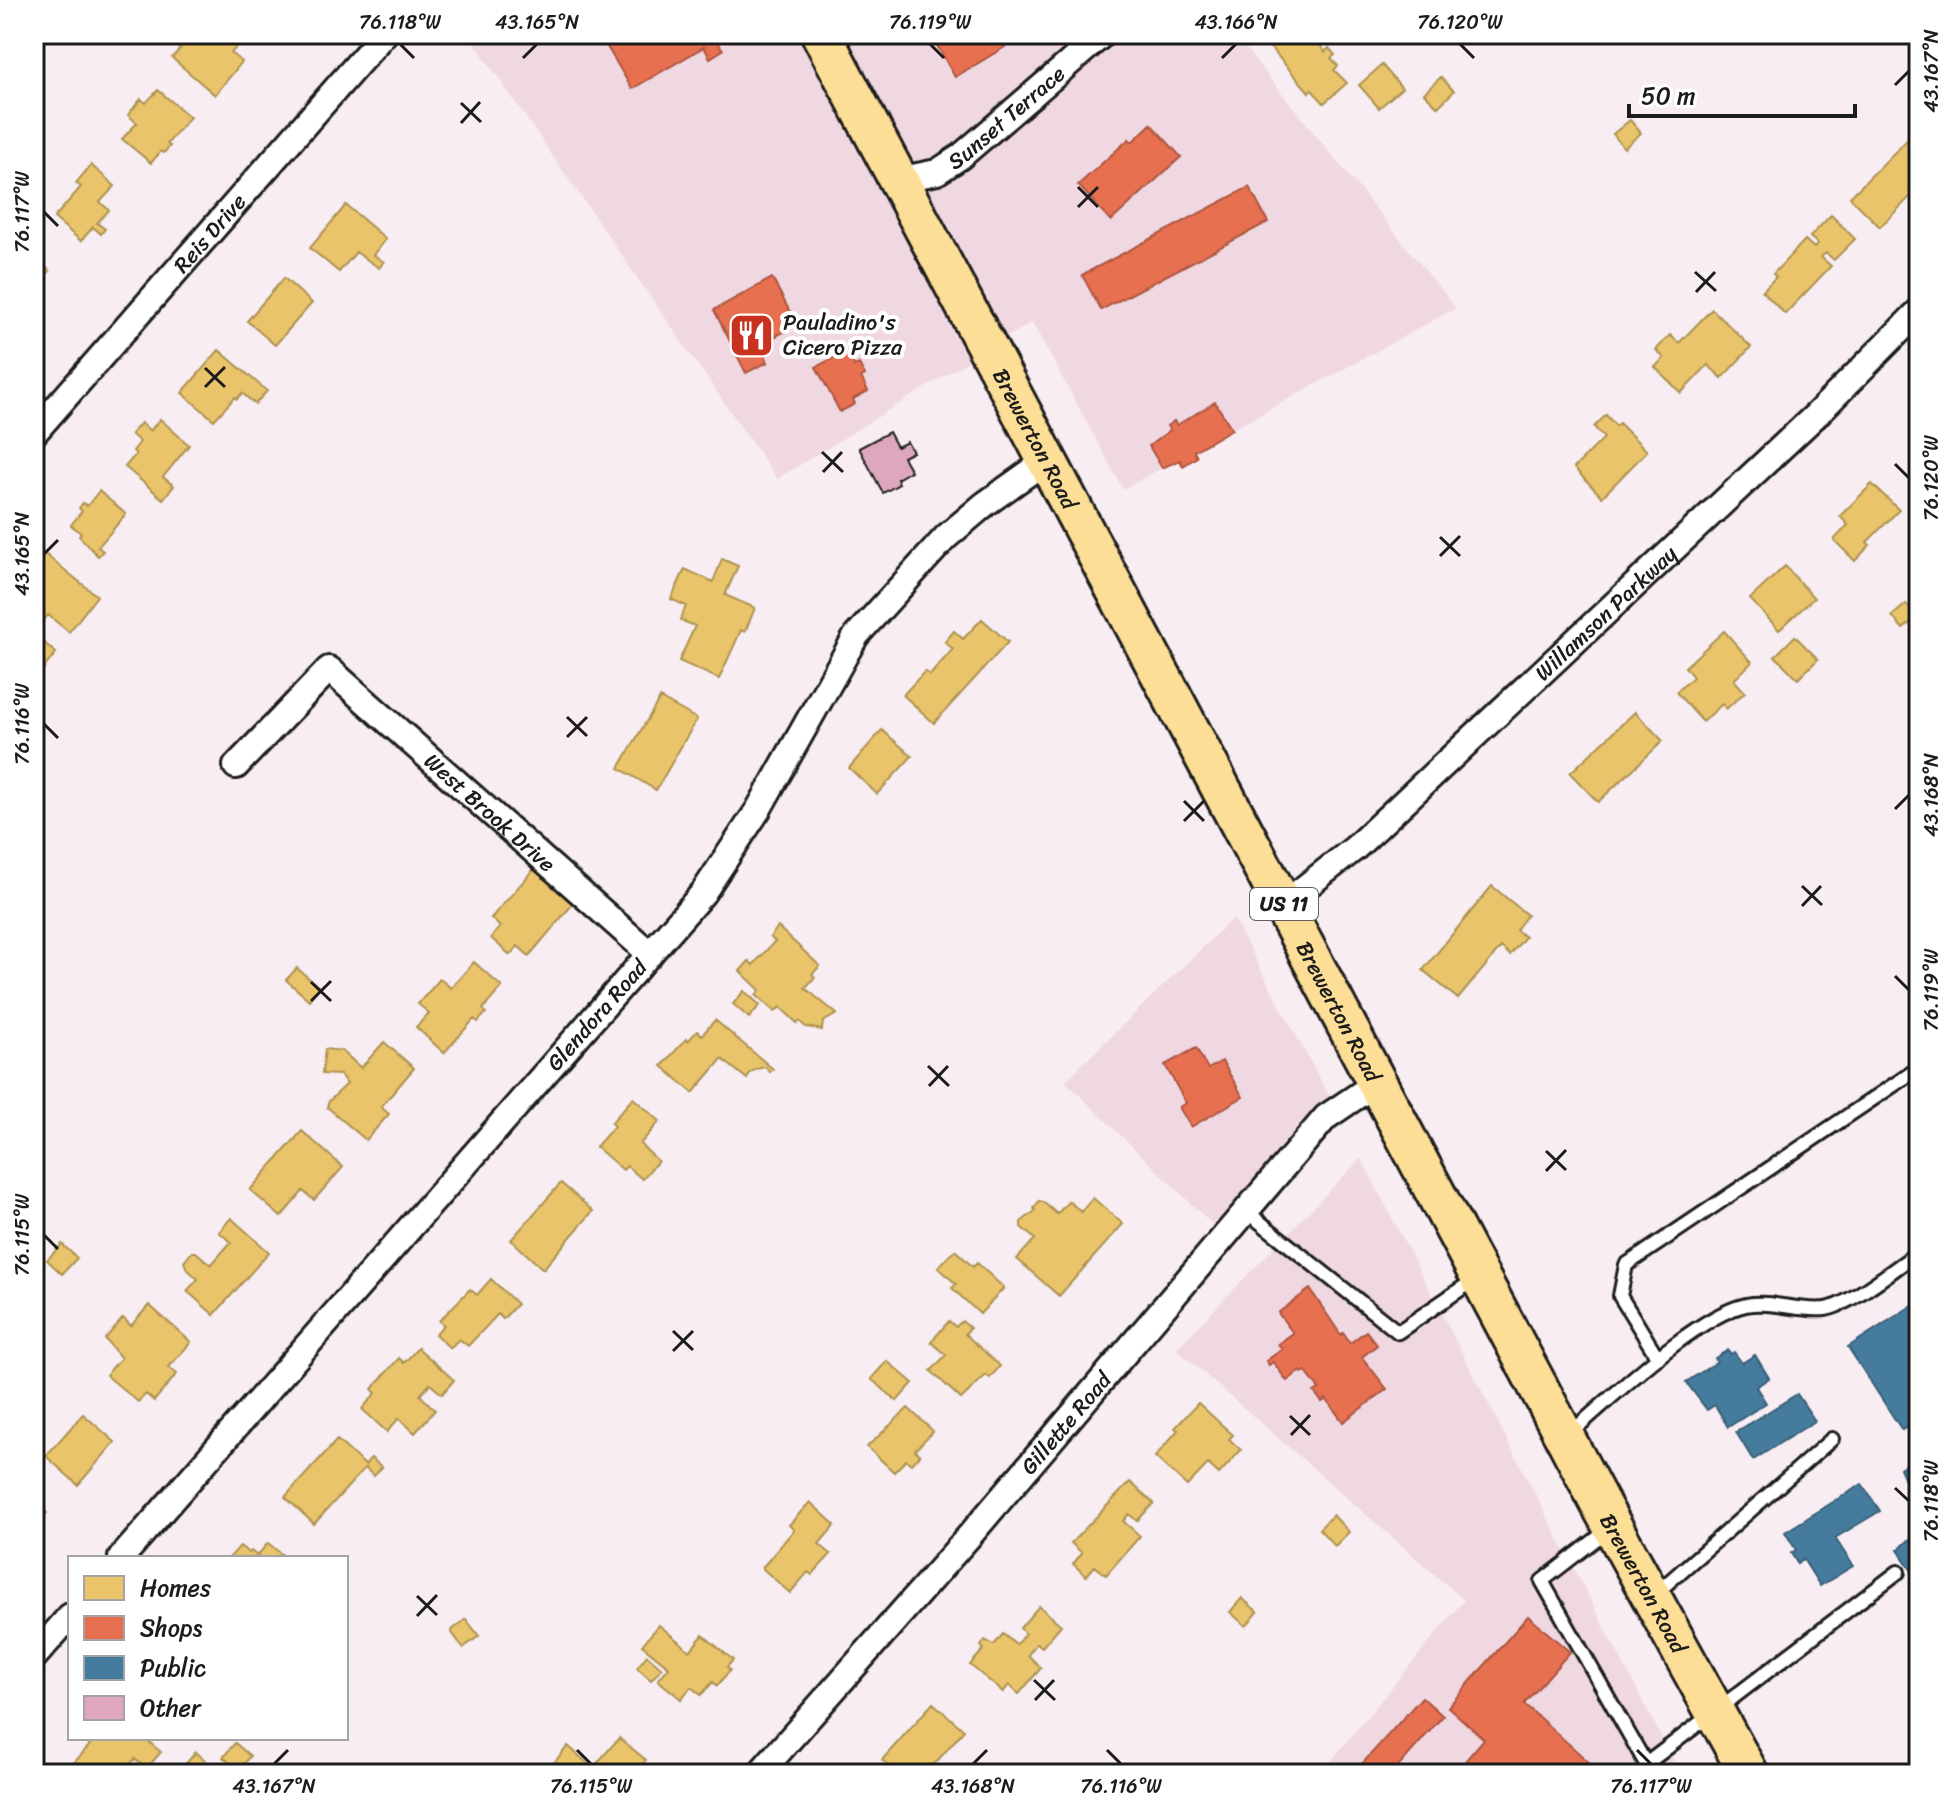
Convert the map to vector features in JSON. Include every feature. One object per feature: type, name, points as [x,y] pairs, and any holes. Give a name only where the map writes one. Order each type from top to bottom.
[{"type":"main road","name":"Brewerton Road","points":[[821,34],[1612,1526],[1749,1774]]},
{"type":"street","name":"Reis Drive","points":[[34,433],[384,34]]},
{"type":"street","name":"Sunset Terrace","points":[[898,180],[937,172],[960,157],[1103,34]]},
{"type":"street","name":"Willamson Parkway","points":[[1284,904],[1378,827],[1816,415],[1919,311]]},
{"type":"street","name":"Glendora Road","points":[[123,1556],[703,893],[758,810],[856,636],[946,537],[985,504],[1047,460]]},
{"type":"street","name":"West Brook Drive","points":[[236,766],[329,669],[650,954]]},
{"type":"street","name":"Gillette Road","points":[[759,1774],[971,1534],[1326,1117],[1378,1082]]},
{"type":"street","points":[[34,1657],[68,1618]]},
{"type":"lane","points":[[1658,1358],[1620,1296],[1626,1265],[1919,1068]]},
{"type":"lane","points":[[1246,1211],[1398,1332],[1480,1276]]},
{"type":"lane","points":[[1565,1437],[1658,1358],[1716,1317],[1747,1304],[1825,1309],[1845,1302],[1919,1252]]},
{"type":"lane","points":[[1652,1597],[1832,1439]]},
{"type":"lane","points":[[1612,1526],[1542,1581],[1646,1764],[1898,1572]]},
{"type":"shaded area","points":[[468,34],[1234,34],[1456,308],[1123,489],[1032,322],[777,479]]},
{"type":"shaded area","points":[[1233,918],[1330,1098],[1218,1230],[1065,1081]]},
{"type":"shaded area","points":[[1361,1158],[1682,1774],[1320,1774],[1464,1600],[1176,1349]]},
{"type":"building: Homes","points":[[178,34],[188,40],[193,34],[248,34],[231,53],[242,62],[215,95],[172,58],[180,49],[171,42]]},
{"type":"building: Homes","points":[[1262,34],[1312,34],[1325,52],[1329,48],[1335,55],[1331,58],[1338,66],[1334,70],[1347,83],[1324,103],[1311,89],[1309,92],[1261,37]]},
{"type":"building: Homes","points":[[1382,65],[1402,88],[1379,108],[1359,85]]},
{"type":"building: Homes","points":[[1441,77],[1454,91],[1438,107],[1424,93]]},
{"type":"building: Homes","points":[[158,90],[190,117],[167,144],[170,146],[151,163],[122,139],[137,123],[128,115],[141,99],[146,103]]},
{"type":"building: Homes","points":[[1630,120],[1641,133],[1624,148],[1613,134]]},
{"type":"building: Homes","points":[[1919,128],[1919,183],[1909,191],[1912,195],[1880,227],[1850,197]]},
{"type":"building: Homes","points":[[91,165],[115,186],[100,202],[109,210],[97,223],[105,229],[101,234],[93,227],[81,241],[54,218],[81,187],[76,183]]},
{"type":"building: Homes","points":[[346,205],[386,239],[373,255],[384,262],[379,268],[356,252],[339,272],[310,248]]},
{"type":"building: Homes","points":[[1831,215],[1855,239],[1834,260],[1826,253],[1821,257],[1831,266],[1785,314],[1762,291],[1776,277],[1773,274],[1805,240],[1814,248],[1818,244],[1810,237]]},
{"type":"building: Homes","points":[[34,256],[50,271],[34,287]]},
{"type":"building: Homes","points":[[284,278],[312,303],[275,345],[247,321]]},
{"type":"building: Homes","points":[[1712,309],[1751,347],[1722,378],[1708,365],[1681,393],[1655,367],[1664,358],[1656,350],[1670,335],[1679,343]]},
{"type":"building: Homes","points":[[219,350],[267,391],[255,404],[242,393],[214,420],[182,393]]},
{"type":"building: Homes","points":[[1606,415],[1616,426],[1619,423],[1647,451],[1602,497],[1574,468],[1604,438],[1594,427]]},
{"type":"building: Homes","points":[[160,419],[189,445],[163,477],[174,486],[163,499],[125,467],[136,454],[133,451],[140,442],[131,434],[141,423],[150,431]]},
{"type":"building: Homes","points":[[1872,484],[1899,510],[1867,542],[1870,545],[1855,561],[1834,540],[1848,525],[1840,516]]},
{"type":"building: Homes","points":[[99,491],[126,514],[98,547],[103,551],[98,556],[71,525],[82,511],[79,508],[83,503],[87,506]]},
{"type":"building: Homes","points":[[45,554],[97,596],[69,632],[48,615],[38,628],[34,625],[34,568]]},
{"type":"building: Homes","points":[[722,559],[738,566],[725,595],[755,608],[745,632],[741,630],[719,679],[679,661],[695,626],[680,620],[686,606],[671,599],[685,569],[713,582]]},
{"type":"building: Homes","points":[[1785,566],[1814,598],[1779,630],[1750,599]]},
{"type":"building: Homes","points":[[1906,604],[1917,617],[1903,629],[1892,616]]},
{"type":"building: Homes","points":[[982,619],[1008,642],[934,723],[903,695],[925,671],[930,675],[953,649],[945,642],[954,631],[963,639]]},
{"type":"building: Homes","points":[[1724,631],[1752,662],[1734,680],[1745,692],[1726,709],[1722,704],[1703,722],[1676,692],[1693,677],[1685,667]]},
{"type":"building: Homes","points":[[34,634],[56,653],[41,672],[34,665]]},
{"type":"building: Homes","points":[[1795,636],[1818,659],[1798,679],[1775,656]]},
{"type":"building: Homes","points":[[660,698],[697,719],[656,790],[619,768]]},
{"type":"building: Homes","points":[[1635,712],[1663,741],[1598,802],[1570,773]]},
{"type":"building: Homes","points":[[882,730],[912,756],[877,794],[849,768]]},
{"type":"building: Homes","points":[[543,859],[582,893],[529,956],[518,946],[510,955],[491,938],[500,927],[491,918]]},
{"type":"building: Homes","points":[[1492,886],[1527,915],[1516,930],[1525,937],[1510,955],[1501,947],[1458,999],[1423,970]]},
{"type":"building: Homes","points":[[778,927],[820,966],[805,988],[837,1014],[823,1022],[822,1030],[806,1027],[799,1021],[797,1023],[780,1007],[775,1012],[756,995],[760,990],[740,971],[749,961],[753,965],[775,941],[770,937]]},
{"type":"building: Homes","points":[[474,962],[502,987],[483,1009],[486,1013],[478,1022],[474,1019],[444,1053],[416,1027],[429,1013],[418,1004],[440,979],[451,988]]},
{"type":"building: Homes","points":[[297,968],[319,987],[309,1000],[286,980]]},
{"type":"building: Homes","points":[[744,991],[760,1005],[749,1018],[733,1004]]},
{"type":"building: Homes","points":[[715,1020],[773,1069],[770,1072],[765,1067],[757,1069],[747,1079],[722,1059],[693,1093],[662,1066],[686,1039],[688,1041],[697,1031],[702,1035]]},
{"type":"building: Homes","points":[[384,1042],[414,1068],[381,1107],[389,1114],[366,1140],[327,1107],[329,1101],[347,1084],[340,1075],[322,1074],[325,1049],[342,1051],[361,1068]]},
{"type":"building: Homes","points":[[633,1098],[660,1121],[640,1144],[658,1161],[642,1179],[627,1166],[623,1170],[596,1147],[614,1126],[611,1123]]},
{"type":"building: Homes","points":[[302,1131],[343,1167],[314,1200],[303,1191],[281,1217],[250,1190]]},
{"type":"building: Homes","points":[[561,1183],[593,1211],[543,1269],[511,1240]]},
{"type":"building: Homes","points":[[1093,1198],[1123,1224],[1059,1296],[1017,1259],[1035,1239],[1021,1227],[1021,1222],[1035,1211],[1039,1201],[1057,1214],[1069,1201],[1081,1212]]},
{"type":"building: Homes","points":[[231,1218],[269,1252],[214,1315],[187,1291],[198,1279],[184,1262],[192,1252],[196,1252],[211,1265],[231,1242],[219,1232]]},
{"type":"building: Homes","points":[[62,1244],[77,1258],[62,1274],[47,1260]]},
{"type":"building: Homes","points":[[955,1250],[973,1267],[977,1263],[1004,1288],[980,1314],[952,1288],[956,1284],[938,1267]]},
{"type":"building: Homes","points":[[491,1279],[517,1304],[503,1319],[498,1314],[468,1346],[459,1339],[450,1348],[435,1334],[444,1325],[439,1321],[470,1289],[477,1295]]},
{"type":"building: Homes","points":[[149,1305],[191,1342],[169,1367],[177,1374],[154,1401],[146,1394],[138,1402],[106,1375],[121,1358],[105,1339],[123,1318],[131,1326]]},
{"type":"building: Homes","points":[[949,1321],[956,1327],[962,1321],[970,1328],[965,1334],[1000,1366],[990,1378],[986,1375],[961,1399],[931,1371],[946,1355],[931,1342]]},
{"type":"building: Homes","points":[[418,1348],[454,1380],[442,1394],[430,1384],[420,1395],[435,1410],[415,1433],[399,1418],[387,1432],[362,1409],[376,1393],[372,1389],[399,1358],[404,1363]]},
{"type":"building: Homes","points":[[887,1361],[913,1383],[897,1401],[871,1379]]},
{"type":"building: Homes","points":[[1198,1403],[1233,1435],[1229,1439],[1241,1450],[1219,1474],[1208,1464],[1187,1486],[1155,1457],[1178,1430],[1175,1428]]},
{"type":"building: Homes","points":[[908,1408],[933,1431],[915,1450],[920,1455],[911,1464],[906,1460],[894,1472],[867,1447]]},
{"type":"building: Homes","points":[[83,1414],[115,1442],[78,1485],[46,1456]]},
{"type":"building: Homes","points":[[337,1440],[365,1465],[371,1458],[382,1467],[374,1476],[365,1468],[314,1524],[285,1497]]},
{"type":"building: Homes","points":[[1130,1482],[1154,1503],[1137,1521],[1129,1514],[1123,1521],[1140,1536],[1106,1575],[1095,1566],[1086,1576],[1073,1564],[1082,1553],[1071,1543]]},
{"type":"building: Homes","points":[[34,1502],[47,1513],[34,1527]]},
{"type":"building: Homes","points":[[810,1502],[835,1525],[819,1544],[831,1554],[812,1575],[808,1572],[790,1593],[762,1568],[794,1530],[789,1525]]},
{"type":"building: Homes","points":[[1333,1515],[1349,1532],[1335,1546],[1319,1529]]},
{"type":"building: Homes","points":[[268,1543],[284,1556],[257,1556]]},
{"type":"building: Homes","points":[[240,1546],[249,1553],[251,1551],[257,1556],[231,1556]]},
{"type":"building: Homes","points":[[1242,1598],[1258,1612],[1246,1626],[1230,1612]]},
{"type":"building: Homes","points":[[1039,1606],[1061,1625],[1042,1647],[1037,1643],[1028,1655],[1041,1668],[1019,1694],[1009,1685],[1003,1692],[970,1665],[984,1649],[981,1646],[985,1640],[994,1645],[1003,1634],[1016,1645],[1025,1633],[1020,1628]]},
{"type":"building: Homes","points":[[466,1619],[479,1636],[463,1648],[451,1631]]},
{"type":"building: Homes","points":[[659,1625],[690,1651],[703,1635],[733,1660],[727,1667],[730,1670],[717,1686],[713,1682],[701,1695],[691,1687],[681,1699],[658,1680],[669,1667],[642,1645]]},
{"type":"building: Homes","points":[[647,1655],[662,1668],[651,1680],[637,1668]]},
{"type":"building: Homes","points":[[933,1703],[964,1730],[926,1774],[898,1774],[882,1760]]},
{"type":"building: Homes","points":[[619,1738],[646,1760],[635,1774],[563,1774],[552,1765],[568,1746],[593,1768]]},
{"type":"building: Homes","points":[[86,1740],[153,1740],[150,1743],[161,1752],[146,1769],[135,1759],[120,1774],[82,1774],[72,1765],[90,1745]]},
{"type":"building: Homes","points":[[235,1743],[250,1756],[239,1770],[223,1757]]},
{"type":"building: Homes","points":[[196,1752],[220,1773],[190,1774],[183,1767]]},
{"type":"building: Shops","points":[[622,34],[713,34],[723,50],[710,58],[704,47],[632,89],[606,45]]},
{"type":"building: Shops","points":[[997,34],[1005,47],[955,77],[931,35]]},
{"type":"building: Shops","points":[[1151,124],[1181,157],[1111,221],[1078,185],[1129,139],[1132,142]]},
{"type":"building: Shops","points":[[1249,187],[1268,222],[1101,310],[1082,275]]},
{"type":"building: Shops","name":"Pauladino's Cicero Pizza","points":[[772,278],[797,325],[759,345],[768,362],[746,373],[714,310]]},
{"type":"building: Shops","points":[[847,351],[854,366],[859,364],[865,375],[861,377],[868,391],[853,399],[855,404],[840,412],[816,367]]},
{"type":"building: Shops","points":[[1215,402],[1232,429],[1194,451],[1197,457],[1183,466],[1180,460],[1162,468],[1149,446],[1170,430],[1167,426],[1174,421],[1177,425]]},
{"type":"building: Shops","points":[[1196,1048],[1208,1069],[1222,1061],[1243,1097],[1191,1127],[1179,1107],[1186,1103],[1165,1065]]},
{"type":"building: Shops","points":[[1310,1289],[1341,1335],[1343,1333],[1350,1343],[1366,1331],[1377,1345],[1362,1357],[1387,1389],[1343,1422],[1326,1399],[1322,1402],[1314,1392],[1319,1389],[1305,1371],[1300,1371],[1287,1381],[1273,1362],[1269,1365],[1266,1361],[1282,1349],[1278,1344],[1293,1333],[1278,1313]]},
{"type":"building: Shops","points":[[1528,1616],[1570,1652],[1524,1704],[1590,1763],[1580,1774],[1454,1774],[1484,1739],[1448,1707]]},
{"type":"building: Shops","points":[[1422,1697],[1443,1716],[1392,1774],[1353,1774]]},
{"type":"building: Public","points":[[1919,1301],[1919,1419],[1902,1430],[1848,1347]]},
{"type":"building: Public","points":[[1728,1350],[1731,1354],[1734,1352],[1742,1363],[1755,1355],[1769,1378],[1756,1387],[1766,1403],[1728,1427],[1715,1405],[1707,1410],[1686,1382],[1717,1362],[1715,1358]]},
{"type":"building: Public","points":[[1797,1394],[1815,1421],[1753,1460],[1736,1432]]},
{"type":"building: Public","points":[[1919,1456],[1919,1513],[1900,1468]]},
{"type":"building: Public","points":[[1862,1484],[1880,1511],[1835,1538],[1853,1566],[1820,1586],[1803,1559],[1797,1563],[1791,1553],[1796,1550],[1785,1532]]},
{"type":"building: Public","points":[[1919,1531],[1919,1582],[1898,1550]]},
{"type":"building: Other","points":[[889,432],[897,447],[907,442],[913,452],[903,457],[911,471],[897,479],[899,484],[883,493],[859,448]]},
{"type":"place","name":"Pauladino's Cicero Pizza","points":[[752,335]]}]
